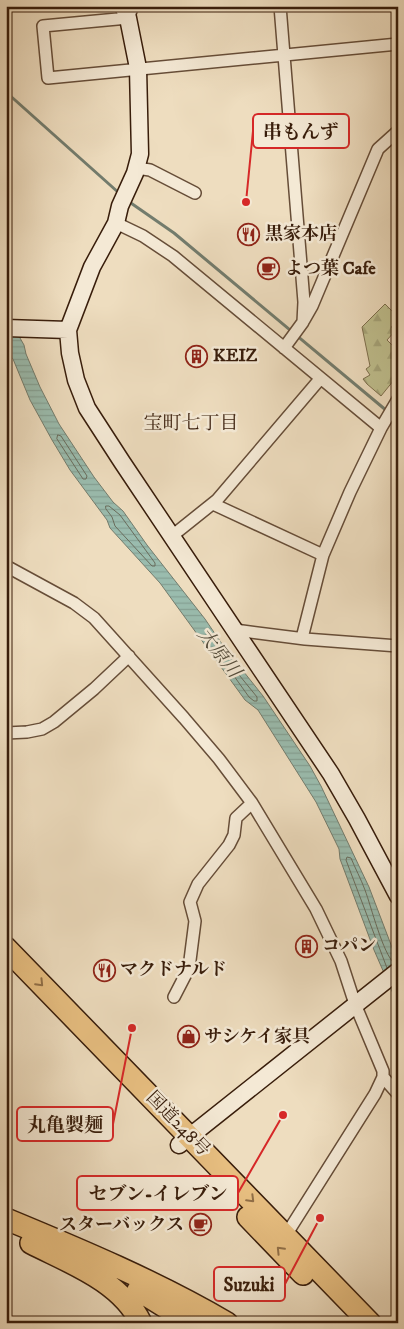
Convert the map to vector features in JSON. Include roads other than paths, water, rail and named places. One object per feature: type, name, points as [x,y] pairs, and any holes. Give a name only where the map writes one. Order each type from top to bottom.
[{"type":"highway","name":"国道248号","points":[[6,948],[350,1323]]},
{"type":"highway","name":"国道248号","points":[[6,968],[184,1140],[286,1235],[370,1323]]},
{"type":"highway","points":[[6,1219],[89,1253],[184,1298],[227,1323]]},
{"type":"highway","points":[[6,1233],[76,1260],[137,1289],[191,1323]]},
{"type":"highway","points":[[30,1243],[111,1287],[128,1302],[141,1323]]},
{"type":"highway","points":[[144,1280],[199,1316],[206,1323]]},
{"type":"street","points":[[280,6],[304,302],[301,326]]},
{"type":"street","points":[[398,44],[138,68],[48,78],[43,26],[128,10],[138,68],[140,154],[116,223],[92,266],[68,330],[70,353],[76,380],[87,408],[331,774],[398,896]]},
{"type":"street","points":[[286,345],[301,326],[312,306],[378,149],[398,131]]},
{"type":"street","points":[[136,168],[150,170],[195,193]]},
{"type":"street","points":[[116,223],[143,236],[173,256],[286,345],[320,379],[383,424]]},
{"type":"street","points":[[6,328],[68,330]]},
{"type":"street","points":[[172,536],[213,504],[320,379]]},
{"type":"street","points":[[302,638],[323,555],[350,492],[383,424],[398,398]]},
{"type":"street","points":[[213,504],[307,551],[323,555]]},
{"type":"street","points":[[6,566],[74,603],[94,618],[219,759],[252,803],[316,910],[342,961],[383,1071],[383,1077],[286,1235]]},
{"type":"street","points":[[236,630],[398,646]]},
{"type":"street","points":[[6,733],[42,729],[54,722],[94,689],[129,656]]},
{"type":"street","points":[[174,997],[189,968],[195,921],[190,902],[198,884],[229,845],[234,835],[236,818],[252,803]]},
{"type":"street","points":[[184,1140],[398,971]]},
{"type":"street","points":[[383,1077],[398,1094]]},
{"type":"water","name":"大原川","points":[[6,308],[12,324],[24,345],[40,387],[59,424],[94,477],[113,502],[123,511],[224,647],[263,696],[310,766],[369,887],[398,963],[398,1005],[374,950],[340,859],[339,849],[316,802],[258,710],[245,700],[160,583],[110,528],[107,520],[70,470],[30,400],[13,359],[6,351]]},
{"type":"waterway","points":[[6,92],[119,193]]},
{"type":"waterway","points":[[128,201],[174,233],[387,411]]},
{"type":"waterway","points":[[391,415],[398,422]]},
{"type":"place","name":"串もんず","points":[[246,202]]},
{"type":"place","name":"黒家本店","points":[[249,234]]},
{"type":"place","name":"よつ葉 Cafe","points":[[269,269]]},
{"type":"place","name":"KEIZ","points":[[197,356]]},
{"type":"place","name":"コパン","points":[[306,946]]},
{"type":"place","name":"マクドナルド","points":[[104,970]]},
{"type":"place","name":"丸亀製麺","points":[[132,1028]]},
{"type":"place","name":"サシケイ家具","points":[[188,1037]]},
{"type":"place","name":"セブン-イレブン","points":[[283,1115]]},
{"type":"place","name":"Suzuki","points":[[320,1218]]},
{"type":"place","name":"スターバックス","points":[[200,1225]]},
{"type":"district","name":"宝町七丁目","points":[[191,423]]}]
